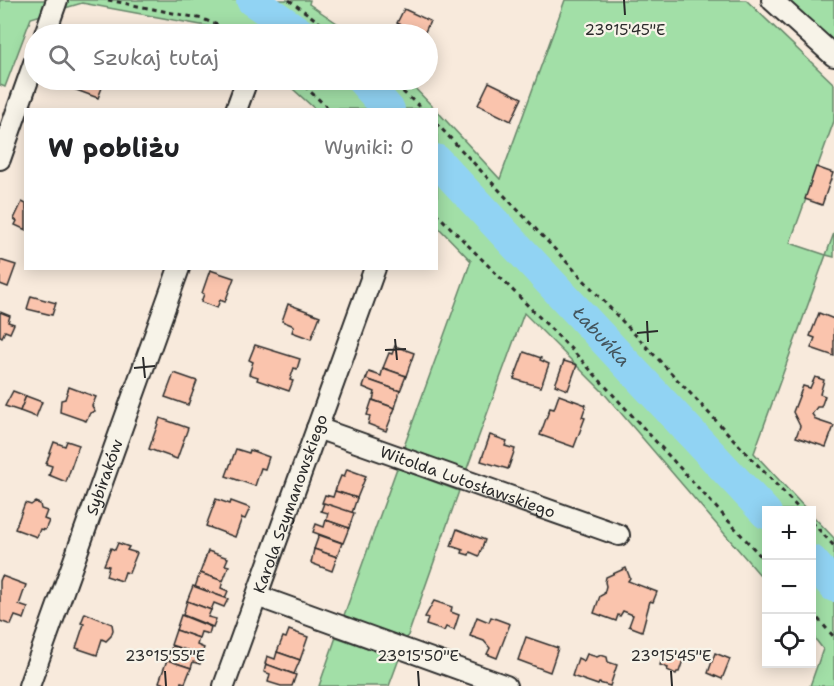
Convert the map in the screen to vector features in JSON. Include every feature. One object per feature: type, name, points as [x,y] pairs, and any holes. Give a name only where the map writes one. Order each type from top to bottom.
[{"type":"street","points":[[49,24],[57,0]]},
{"type":"street","points":[[772,0],[834,56]]},
{"type":"street","points":[[0,159],[24,90]]},
{"type":"street","points":[[237,108],[243,90]]},
{"type":"street","name":"Sybiraków","points":[[28,686],[178,270]]},
{"type":"street","name":"Karola Szymanowskiego","points":[[224,686],[374,270]]},
{"type":"street","name":"Witolda Lutosławskiego","points":[[317,428],[619,534]]},
{"type":"street","points":[[257,596],[506,686]]},
{"type":"path","points":[[108,0],[203,19],[215,24]]},
{"type":"path","points":[[289,0],[321,24]]},
{"type":"path","points":[[309,90],[328,108]]},
{"type":"path","points":[[401,90],[422,108]]},
{"type":"path","points":[[438,125],[796,506]]},
{"type":"path","points":[[438,215],[574,352],[764,560]]},
{"type":"path","points":[[816,526],[834,546]]},
{"type":"path","points":[[814,614],[834,637]]},
{"type":"green space","points":[[0,0],[310,0],[309,4],[338,24],[195,24],[82,3],[31,18],[29,24],[24,24],[24,37],[5,87],[0,85]]},
{"type":"green space","points":[[565,0],[746,0],[834,84],[834,121],[790,243],[826,255],[754,453],[803,506],[762,506],[762,577],[602,391],[524,313],[465,474],[402,452],[471,261],[438,227],[438,112],[500,179]]},
{"type":"green space","points":[[783,0],[834,0],[834,47]]},
{"type":"green space","points":[[294,90],[417,90],[434,108],[314,108]]},
{"type":"green space","points":[[834,233],[834,257],[826,255]]},
{"type":"green space","points":[[397,468],[459,491],[406,641],[343,618]]},
{"type":"green space","points":[[816,519],[834,538],[834,686],[810,686],[823,649],[816,640]]},
{"type":"green space","points":[[336,637],[399,659],[389,686],[319,686]]},
{"type":"building","points":[[404,9],[430,21],[429,24],[397,23]]},
{"type":"building","points":[[489,82],[522,98],[511,121],[478,105]]},
{"type":"building","points":[[76,90],[101,90],[98,98]]},
{"type":"building","points":[[816,167],[833,173],[822,205],[805,199]]},
{"type":"building","points":[[22,202],[24,203],[24,229],[15,225],[17,221],[14,219]]},
{"type":"building","points":[[0,260],[16,265],[8,287],[0,284]]},
{"type":"building","points":[[210,270],[234,278],[225,302],[220,300],[217,308],[201,302]]},
{"type":"building","points":[[31,296],[56,303],[52,315],[27,309]]},
{"type":"building","points":[[288,304],[320,316],[311,339],[292,332],[294,326],[282,321]]},
{"type":"building","points":[[0,312],[10,316],[8,322],[14,324],[10,333],[5,331],[2,337],[0,336]]},
{"type":"building","points":[[819,313],[834,319],[834,356],[811,348],[815,338],[810,336]]},
{"type":"building","points":[[255,345],[300,359],[297,369],[294,368],[289,391],[257,380],[258,377],[249,374],[253,362],[249,360]]},
{"type":"building","points":[[395,346],[414,353],[406,376],[383,368],[389,353],[392,354]]},
{"type":"building","points":[[524,352],[541,358],[540,360],[549,364],[541,387],[514,379]]},
{"type":"building","points":[[564,361],[577,365],[568,390],[555,385]]},
{"type":"building","points":[[383,368],[406,376],[400,391],[366,379],[369,372],[381,376]]},
{"type":"building","points":[[174,373],[197,381],[188,405],[165,397]]},
{"type":"building","points":[[815,377],[824,380],[820,394],[825,396],[821,407],[817,407],[812,414],[816,420],[834,426],[826,447],[796,437],[800,426],[793,412],[803,386],[810,388]]},
{"type":"building","points":[[366,379],[400,391],[395,408],[373,400],[375,392],[363,387]]},
{"type":"building","points":[[69,387],[96,397],[92,406],[95,411],[90,413],[86,421],[60,412],[61,400],[65,399]]},
{"type":"building","points":[[13,391],[26,396],[20,411],[5,406]]},
{"type":"building","points":[[559,395],[586,405],[582,417],[585,418],[574,447],[540,435],[550,408],[554,409]]},
{"type":"building","points":[[26,396],[42,402],[36,417],[20,411]]},
{"type":"building","points":[[372,400],[395,408],[386,431],[368,424],[370,416],[367,415]]},
{"type":"building","points":[[160,418],[188,428],[177,459],[149,449]]},
{"type":"building","points":[[490,435],[507,441],[505,446],[515,449],[508,469],[481,461]]},
{"type":"building","points":[[67,441],[79,445],[66,482],[49,475],[52,466],[46,464],[54,442],[65,446]]},
{"type":"building","points":[[236,449],[249,453],[250,450],[269,457],[265,469],[261,468],[255,486],[226,476]]},
{"type":"building","points":[[347,469],[366,476],[357,498],[335,491],[341,476],[344,477]]},
{"type":"building","points":[[335,491],[357,498],[352,513],[322,503],[325,495],[333,497]]},
{"type":"building","points":[[216,499],[230,504],[231,501],[250,508],[245,519],[242,518],[235,537],[206,526]]},
{"type":"building","points":[[35,502],[40,504],[41,509],[47,511],[44,519],[49,521],[45,530],[40,529],[37,537],[15,529],[25,503],[31,505]]},
{"type":"building","points":[[324,503],[354,513],[349,528],[326,520],[328,513],[321,511]]},
{"type":"building","points":[[326,520],[349,528],[343,543],[313,532],[316,524],[324,527]]},
{"type":"building","points":[[457,529],[485,540],[479,556],[470,552],[469,555],[462,553],[463,550],[451,546]]},
{"type":"building","points":[[319,535],[342,543],[337,557],[314,549]]},
{"type":"building","points":[[118,543],[129,547],[127,550],[137,553],[129,573],[125,572],[122,581],[106,576],[109,566],[104,565],[111,548],[115,550]]},
{"type":"building","points":[[314,549],[337,557],[332,571],[311,563]]},
{"type":"building","points":[[208,551],[228,558],[225,565],[229,566],[223,581],[200,573]]},
{"type":"building","points":[[626,568],[630,578],[628,581],[657,592],[653,602],[650,601],[642,631],[629,626],[633,615],[623,611],[620,616],[618,615],[616,621],[594,613],[600,596],[604,594],[606,577]]},
{"type":"building","points":[[200,573],[223,581],[221,588],[228,591],[225,598],[195,587]]},
{"type":"building","points":[[2,576],[26,585],[19,605],[28,608],[24,619],[15,616],[11,625],[0,621]]},
{"type":"building","points":[[193,586],[228,599],[224,607],[214,603],[211,610],[187,601]]},
{"type":"building","points":[[187,601],[211,610],[208,617],[216,619],[213,627],[183,615]]},
{"type":"building","points":[[434,601],[452,607],[451,612],[459,615],[454,630],[446,627],[444,631],[426,625],[428,618],[425,617]]},
{"type":"building","points":[[85,613],[112,624],[111,636],[106,641],[102,639],[97,655],[76,648]]},
{"type":"building","points":[[181,615],[211,627],[209,634],[201,632],[199,638],[176,630]]},
{"type":"building","points":[[477,617],[489,622],[491,617],[510,624],[497,658],[487,654],[490,648],[484,641],[470,636]]},
{"type":"building","points":[[176,630],[199,638],[197,645],[204,648],[201,655],[171,645]]},
{"type":"building","points":[[289,630],[308,637],[300,660],[277,652],[283,637],[286,638]]},
{"type":"building","points":[[526,637],[558,648],[550,672],[518,660]]},
{"type":"building","points":[[172,646],[203,655],[200,664],[193,662],[191,668],[167,660]]},
{"type":"building","points":[[665,650],[684,657],[679,672],[676,674],[660,665]]},
{"type":"building","points":[[277,652],[300,660],[294,674],[265,664],[267,656],[275,659]]},
{"type":"building","points":[[715,653],[730,659],[722,679],[708,673]]},
{"type":"building","points":[[587,654],[607,657],[608,662],[617,665],[610,686],[599,683],[598,685],[572,676],[578,658],[584,661]]},
{"type":"building","points":[[167,660],[191,668],[185,683],[181,682],[180,686],[170,686],[159,682]]},
{"type":"building","points":[[266,664],[296,675],[292,686],[281,686],[268,682],[270,674],[264,672]]},
{"type":"waterway","name":"Łabuńka","points":[[252,0],[287,24]]},
{"type":"waterway","name":"Łabuńka","points":[[371,90],[387,108]]},
{"type":"waterway","name":"Łabuńka","points":[[438,162],[762,509]]},
{"type":"waterway","name":"Łabuńka","points":[[816,566],[834,586]]}]
